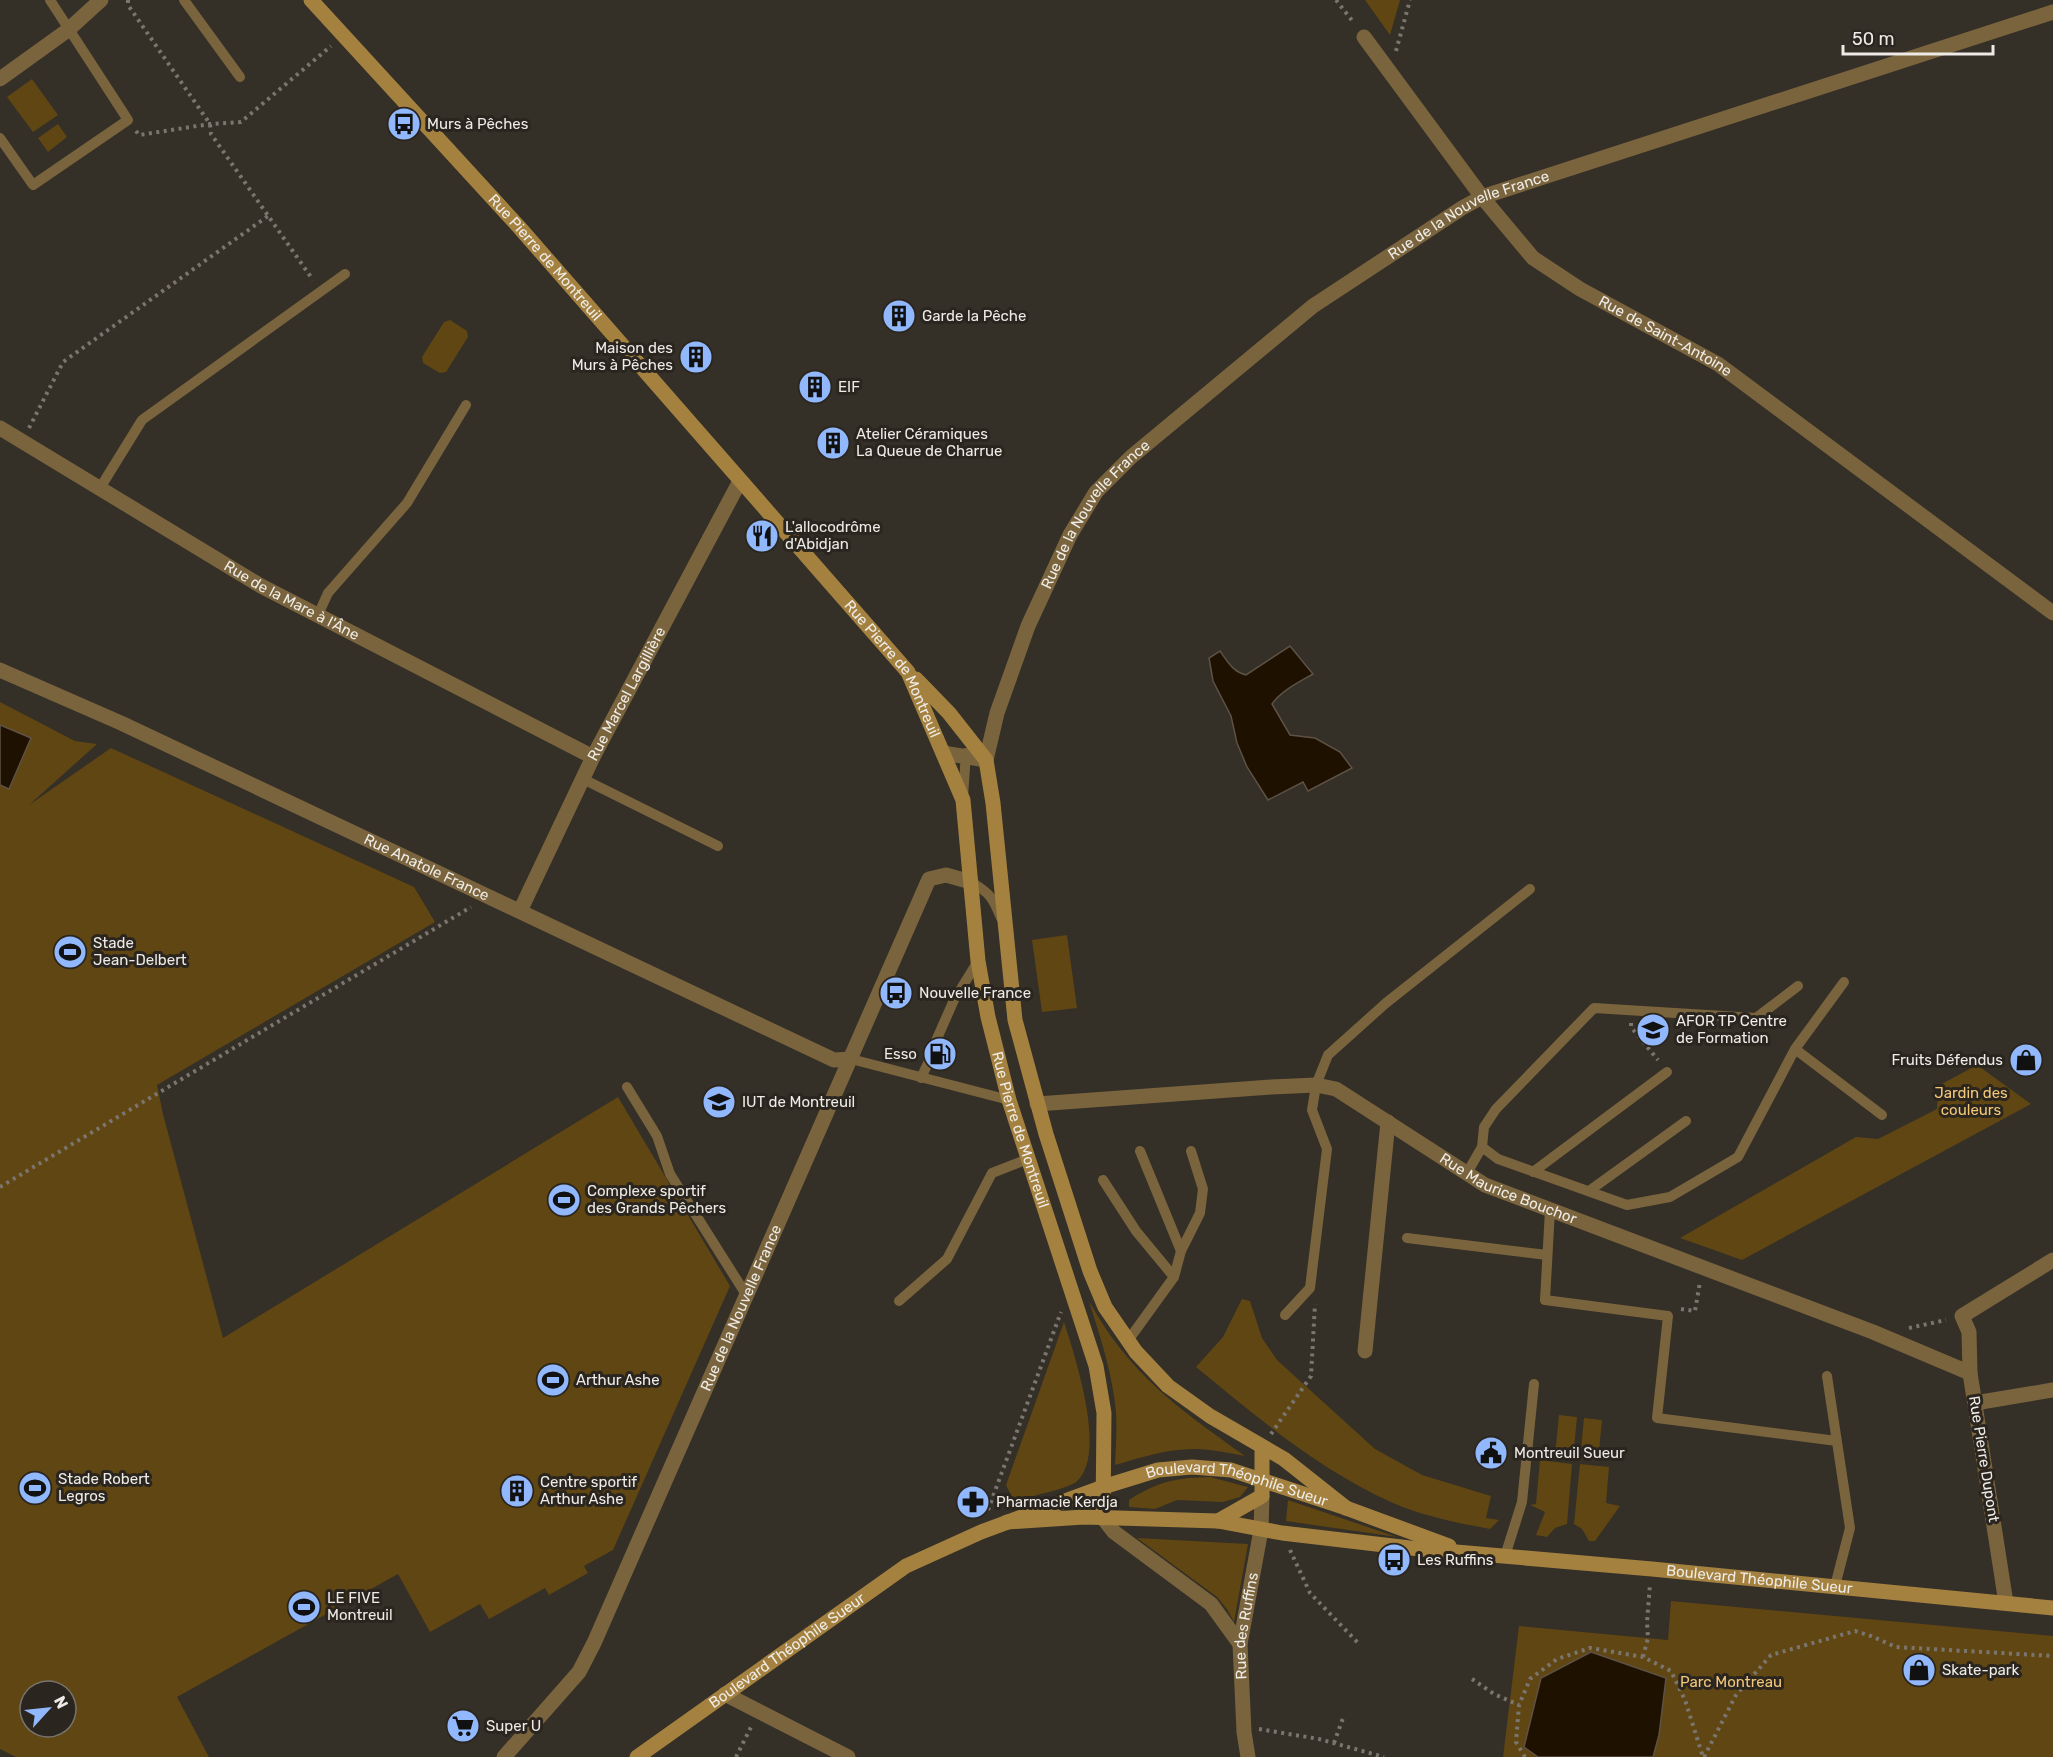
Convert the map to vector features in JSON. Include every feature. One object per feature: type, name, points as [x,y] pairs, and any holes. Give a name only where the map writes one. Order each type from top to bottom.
[{"type":"main road","name":"Rue Pierre de Montreuil","points":[[311,0],[519,227],[908,672],[963,800],[978,961],[988,1017],[1009,1100],[1096,1365],[1104,1413],[1103,1518]]},
{"type":"main road","points":[[908,672],[968,734],[986,760]]},
{"type":"main road","name":"Rue Pierre de Montreuil","points":[[986,760],[993,803],[1015,1020],[1037,1104],[1090,1271],[1105,1307],[1127,1342],[1168,1386],[1210,1416],[1284,1459],[1346,1508]]},
{"type":"main road","points":[[1218,1521],[1262,1496],[1262,1447]]},
{"type":"main road","name":"Boulevard Théophile Sueur","points":[[637,1757],[906,1566],[1007,1522],[1103,1487],[1158,1470],[1192,1467],[1231,1470],[1346,1508],[1466,1553]]},
{"type":"main road","name":"Boulevard Théophile Sueur","points":[[1007,1522],[1069,1518],[1218,1521],[1282,1533],[1410,1548],[2053,1608]]},
{"type":"street","points":[[0,79],[69,30],[101,0]]},
{"type":"street","name":"Rue de la Nouvelle France","points":[[986,760],[997,713],[1028,626],[1075,526],[1096,492],[1131,457],[1313,306],[1482,197],[2053,12]]},
{"type":"street","name":"Rue de Saint-Antoine","points":[[1364,37],[1482,197],[1533,258],[1580,289],[1718,364],[2053,613]]},
{"type":"street","name":"Rue de la Mare à l'Âne","points":[[0,428],[261,586],[593,757]]},
{"type":"street","name":"Rue Marcel Largillière","points":[[520,911],[593,757],[740,481]]},
{"type":"street","name":"Rue Anatole France","points":[[0,670],[121,723],[834,1060],[851,1059]]},
{"type":"street","points":[[943,753],[986,760]]},
{"type":"street","name":"Rue de la Nouvelle France","points":[[504,1757],[579,1672],[614,1599],[929,879],[946,875],[971,882]]},
{"type":"street","name":"Rue Maurice Bouchor","points":[[1037,1104],[1316,1085],[1336,1089],[1485,1185],[1873,1332],[1970,1373]]},
{"type":"street","points":[[1365,1351],[1388,1122]]},
{"type":"street","points":[[1962,1316],[2053,1260]]},
{"type":"street","name":"Rue Pierre Dupont","points":[[1962,1316],[1969,1332],[1970,1373],[2006,1603]]},
{"type":"street","points":[[1975,1403],[2053,1390]]},
{"type":"street","name":"Rue des Ruffins","points":[[1248,1757],[1244,1726],[1240,1644],[1261,1530],[1262,1496]]},
{"type":"street","points":[[1103,1518],[1114,1532],[1211,1604],[1240,1644]]},
{"type":"street","points":[[725,1694],[848,1757]]},
{"type":"lane","points":[[0,138],[33,185],[128,120],[50,0]]},
{"type":"lane","points":[[184,0],[240,77]]},
{"type":"lane","points":[[100,488],[142,420],[345,274]]},
{"type":"lane","points":[[318,615],[328,593],[407,503],[466,405]]},
{"type":"lane","points":[[963,800],[968,734]]},
{"type":"lane","points":[[583,779],[718,846]]},
{"type":"lane","points":[[971,882],[986,891],[993,899],[1006,929]]},
{"type":"lane","points":[[1285,1315],[1310,1288],[1327,1149],[1312,1110],[1316,1085],[1328,1055],[1386,1003],[1530,889]]},
{"type":"lane","points":[[935,1043],[954,1000],[978,961]]},
{"type":"lane","points":[[1482,1147],[1498,1159],[1627,1205],[1670,1197],[1738,1157],[1795,1049],[1844,982]]},
{"type":"lane","points":[[1467,1173],[1482,1147],[1484,1126],[1496,1108],[1594,1008],[1756,1018],[1798,986]]},
{"type":"lane","points":[[1795,1049],[1882,1115]]},
{"type":"lane","points":[[851,1059],[1009,1100]]},
{"type":"lane","points":[[921,1078],[928,1063]]},
{"type":"lane","points":[[1533,1172],[1667,1072]]},
{"type":"lane","points":[[627,1087],[657,1136],[670,1174],[745,1300]]},
{"type":"lane","points":[[1589,1191],[1686,1121]]},
{"type":"lane","points":[[1140,1151],[1181,1251]]},
{"type":"lane","points":[[1127,1342],[1174,1277],[1181,1251],[1200,1213],[1203,1189],[1191,1151]]},
{"type":"lane","points":[[899,1301],[947,1259],[992,1173],[1028,1159]]},
{"type":"lane","points":[[1103,1180],[1136,1231],[1174,1277]]},
{"type":"lane","points":[[1550,1210],[1545,1300],[1668,1316],[1657,1418],[1838,1440]]},
{"type":"lane","points":[[1407,1238],[1547,1255]]},
{"type":"lane","points":[[1827,1376],[1850,1528],[1835,1586]]},
{"type":"lane","points":[[1505,1556],[1522,1502],[1534,1384]]},
{"type":"path","points":[[128,0],[128,5],[210,124],[211,134],[321,291]]},
{"type":"path","points":[[1336,0],[1364,37]]},
{"type":"path","points":[[1390,73],[1410,0]]},
{"type":"path","points":[[128,120],[139,135],[210,124],[241,122],[344,35]]},
{"type":"path","points":[[22,441],[63,362],[268,216]]},
{"type":"path","points":[[0,1187],[489,896]]},
{"type":"path","points":[[1629,1010],[1631,1027],[1667,1072]]},
{"type":"path","points":[[1668,1316],[1676,1308],[1695,1311],[1703,1267]]},
{"type":"path","points":[[981,1532],[1071,1286]]},
{"type":"path","points":[[1262,1447],[1311,1376],[1316,1296],[1310,1288]]},
{"type":"path","points":[[1903,1328],[1923,1326],[1962,1316]]},
{"type":"path","points":[[1282,1533],[1310,1593],[1360,1645]]},
{"type":"path","points":[[1643,1657],[1648,1638],[1647,1622],[1652,1569]]},
{"type":"path","points":[[1703,1757],[1736,1695],[1771,1655],[1855,1631],[1896,1647],[2053,1656]]},
{"type":"path","points":[[1525,1757],[1516,1742],[1519,1705],[1530,1679],[1557,1659],[1590,1648],[1643,1657],[1671,1671],[1685,1700],[1703,1757]]},
{"type":"path","points":[[1472,1679],[1494,1694],[1519,1705]]},
{"type":"path","points":[[736,1757],[759,1711]]},
{"type":"path","points":[[1335,1743],[1343,1718]]},
{"type":"path","points":[[1244,1726],[1335,1743],[1384,1757]]},
{"type":"green space","points":[[1365,0],[1400,0],[1390,35]]},
{"type":"green space","points":[[32,79],[58,115],[33,132],[7,97]]},
{"type":"green space","points":[[58,124],[67,137],[48,152],[38,138]]},
{"type":"green space","points":[[450,320],[467,331],[468,337],[446,372],[440,373],[423,363],[422,357],[444,322]]},
{"type":"green space","name":"Complexe sportif des Grands Pêchers","points":[[0,702],[75,741],[97,744],[29,805],[111,748],[414,887],[435,922],[157,1085],[223,1338],[618,1097],[730,1286],[613,1550],[584,1566],[588,1573],[549,1595],[545,1588],[489,1619],[480,1604],[430,1632],[398,1574],[177,1697],[209,1757],[16,1757],[0,1749]]},
{"type":"green space","points":[[1067,935],[1077,1008],[1042,1012],[1032,940]]},
{"type":"green space","name":"Jardin des couleurs","points":[[1977,1065],[2031,1104],[1742,1260],[1680,1238],[1856,1137],[1878,1139],[1937,1109],[1938,1086]]},
{"type":"green space","points":[[1242,1299],[1250,1301],[1262,1338],[1277,1360],[1375,1449],[1422,1475],[1491,1496],[1486,1518],[1499,1520],[1490,1529],[1453,1522],[1404,1508],[1366,1490],[1290,1442],[1196,1367],[1223,1337]]},
{"type":"green space","points":[[1089,1301],[1121,1350],[1157,1388],[1198,1422],[1245,1456],[1188,1449],[1156,1454],[1115,1465],[1114,1396],[1107,1360]]},
{"type":"green space","points":[[1064,1322],[1086,1405],[1089,1451],[1085,1469],[1071,1485],[1014,1501],[1006,1485]]},
{"type":"green space","points":[[1559,1415],[1577,1417],[1573,1458],[1555,1456]]},
{"type":"green space","points":[[1584,1418],[1602,1420],[1598,1461],[1580,1459]]},
{"type":"green space","points":[[1540,1460],[1572,1464],[1567,1524],[1555,1528],[1547,1537],[1536,1535],[1545,1512],[1530,1505],[1536,1504]]},
{"type":"green space","points":[[1580,1464],[1609,1467],[1606,1503],[1620,1506],[1595,1541],[1589,1541],[1582,1529],[1574,1524]]},
{"type":"green space","points":[[1210,1477],[1248,1487],[1240,1497],[1223,1502],[1177,1500],[1155,1509],[1129,1507],[1129,1500],[1159,1485],[1187,1478]]},
{"type":"green space","points":[[1288,1500],[1397,1537],[1286,1521]]},
{"type":"green space","points":[[1137,1538],[1248,1544],[1234,1622],[1217,1597]]},
{"type":"green space","name":"Parc Montreau","points":[[1671,1601],[2053,1636],[2053,1757],[1503,1757],[1519,1626],[1668,1640]]},
{"type":"shaded area","points":[[1290,646],[1313,674],[1285,691],[1272,704],[1290,735],[1315,738],[1340,752],[1352,768],[1308,791],[1303,782],[1268,800],[1247,767],[1237,743],[1231,716],[1213,681],[1209,658],[1220,651],[1234,669],[1246,675]]},
{"type":"shaded area","points":[[0,725],[31,738],[9,789],[0,785]]},
{"type":"shaded area","points":[[1591,1652],[1666,1678],[1659,1735],[1653,1757],[1538,1757],[1524,1747],[1541,1678]]},
{"type":"place","name":"Murs à Pêches","points":[[404,124]]},
{"type":"place","name":"Garde la Pêche","points":[[899,316]]},
{"type":"place","name":"Maison des Murs à Pêches","points":[[696,357]]},
{"type":"place","name":"EIF","points":[[815,387]]},
{"type":"place","name":"Atelier Céramiques La Queue de Charrue","points":[[833,443]]},
{"type":"place","name":"L'allocodrôme d'Abidjan","points":[[762,536]]},
{"type":"place","name":"Stade Jean-Delbert","points":[[70,952]]},
{"type":"place","name":"Nouvelle France","points":[[896,993]]},
{"type":"place","name":"AFOR TP Centre de Formation","points":[[1653,1030]]},
{"type":"place","name":"Esso","points":[[940,1054]]},
{"type":"place","name":"Fruits Défendus","points":[[2026,1060]]},
{"type":"place","name":"IUT de Montreuil","points":[[719,1102]]},
{"type":"place","name":"Complexe sportif des Grands Pêchers","points":[[564,1200]]},
{"type":"place","name":"Arthur Ashe","points":[[553,1380]]},
{"type":"place","name":"Montreuil Sueur","points":[[1491,1453]]},
{"type":"place","name":"Stade Robert Legros","points":[[35,1488]]},
{"type":"place","name":"Centre sportif Arthur Ashe","points":[[517,1491]]},
{"type":"place","name":"Pharmacie Kerdja","points":[[973,1502]]},
{"type":"place","name":"Les Ruffins","points":[[1394,1560]]},
{"type":"place","name":"LE FIVE Montreuil","points":[[304,1607]]},
{"type":"place","name":"Skate-park","points":[[1919,1670]]},
{"type":"place","name":"Super U","points":[[463,1726]]}]
